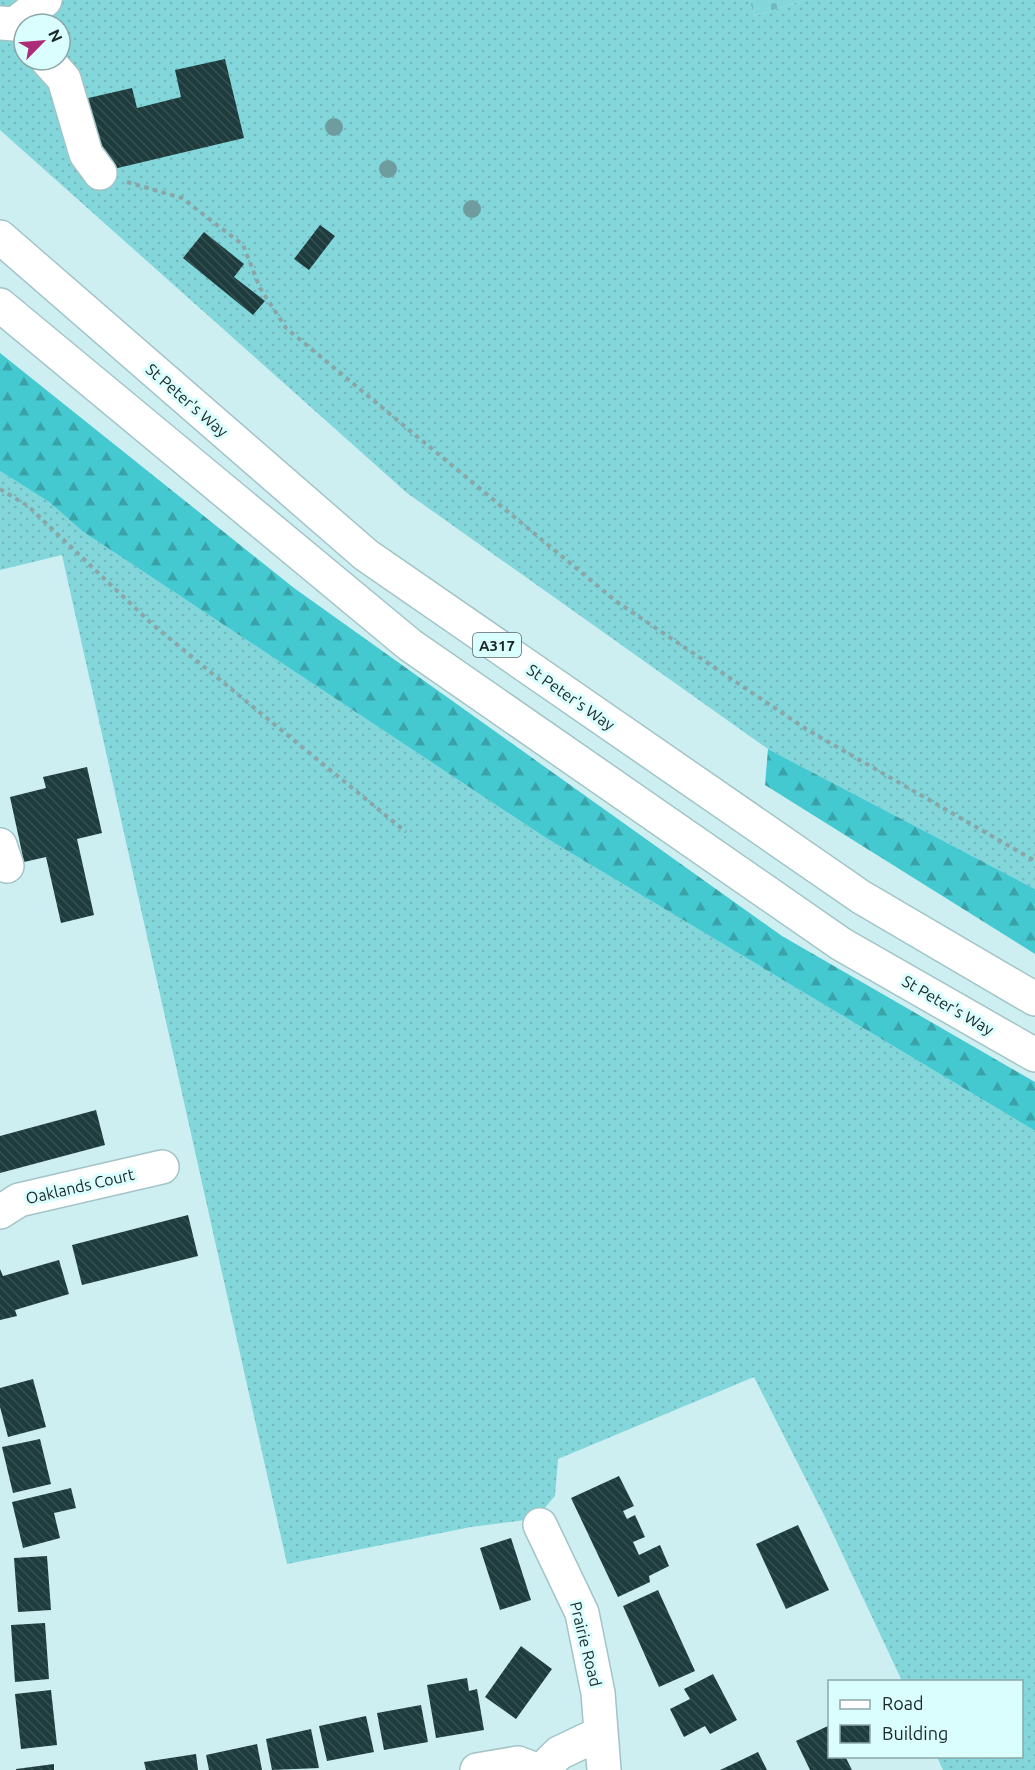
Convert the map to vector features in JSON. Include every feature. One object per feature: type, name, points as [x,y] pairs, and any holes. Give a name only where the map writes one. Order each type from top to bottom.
[{"type":"main road","points":[[31,12],[45,0]]},
{"type":"main road","points":[[58,72],[64,79],[86,154],[100,173]]},
{"type":"main road","name":"St Peter's Way","points":[[0,237],[366,555],[861,897],[1035,999]]},
{"type":"main road","name":"St Peter's Way","points":[[0,305],[410,645],[842,944],[1035,1055]]},
{"type":"main road","name":"Oaklands Court","points":[[0,1212],[19,1200],[162,1167]]},
{"type":"main road","name":"Prairie Road","points":[[540,1525],[582,1613],[598,1693],[604,1770]]},
{"type":"main road","points":[[542,1770],[559,1753],[601,1733]]},
{"type":"main road","points":[[477,1770],[518,1762],[536,1770]]},
{"type":"path","points":[[100,173],[182,198],[243,245],[260,288],[286,328],[616,602],[806,729],[1035,861]]},
{"type":"path","points":[[0,489],[28,506],[153,626],[406,832]]},
{"type":"green space","points":[[0,0],[749,0],[755,16],[803,0],[1035,0],[1035,889],[768,749],[407,493],[0,130]]},
{"type":"green space","points":[[749,0],[803,0],[755,16]]},
{"type":"green space","points":[[0,353],[294,588],[782,936],[1035,1082],[1035,1131],[546,838],[82,531],[49,502],[0,471]]},
{"type":"green space","points":[[0,471],[49,502],[82,531],[546,838],[1035,1131],[1035,1770],[943,1770],[937,1758],[1023,1758],[1023,1680],[902,1680],[826,1519],[754,1377],[558,1459],[555,1496],[543,1510],[525,1520],[471,1527],[287,1564],[62,555],[0,570]]},
{"type":"green space","points":[[768,749],[1035,889],[1035,954],[765,785]]},
{"type":"building","points":[[225,59],[244,138],[101,172],[84,99],[132,88],[137,108],[181,97],[175,70]]},
{"type":"building","points":[[320,225],[335,236],[309,270],[294,259]]},
{"type":"building","points":[[204,232],[244,264],[234,277],[265,301],[253,315],[183,258]]},
{"type":"building","points":[[87,767],[102,833],[77,839],[94,915],[61,923],[46,857],[24,862],[10,797],[46,788],[43,777]]},
{"type":"building","points":[[96,1110],[105,1145],[0,1173],[0,1136]]},
{"type":"building","points":[[188,1215],[198,1256],[82,1285],[72,1245]]},
{"type":"building","points":[[59,1260],[69,1294],[15,1310],[17,1316],[0,1320],[0,1269],[3,1276]]},
{"type":"building","points":[[33,1379],[46,1427],[8,1437],[0,1407],[0,1388]]},
{"type":"building","points":[[40,1439],[51,1484],[13,1493],[2,1447]]},
{"type":"building","points":[[619,1476],[634,1506],[623,1511],[627,1519],[635,1515],[645,1537],[633,1542],[639,1555],[660,1545],[669,1566],[649,1576],[650,1582],[618,1597],[571,1498]]},
{"type":"building","points":[[71,1488],[76,1508],[54,1513],[60,1538],[23,1548],[12,1502]]},
{"type":"building","points":[[798,1525],[829,1590],[786,1609],[756,1544]]},
{"type":"building","points":[[511,1538],[531,1600],[500,1610],[480,1548]]},
{"type":"building","points":[[47,1556],[51,1610],[18,1612],[14,1558]]},
{"type":"building","points":[[658,1590],[695,1671],[659,1687],[623,1606]]},
{"type":"building","points":[[45,1623],[49,1679],[15,1682],[11,1625]]},
{"type":"building","points":[[521,1646],[552,1669],[516,1719],[485,1697]]},
{"type":"building","points":[[713,1674],[737,1720],[710,1734],[705,1726],[684,1737],[670,1709],[690,1699],[684,1689]]},
{"type":"building","points":[[467,1678],[469,1691],[477,1689],[484,1730],[436,1738],[427,1685]]},
{"type":"building","points":[[51,1690],[57,1745],[21,1749],[15,1694]]},
{"type":"building","points":[[421,1705],[428,1742],[384,1750],[377,1713]]},
{"type":"building","points":[[366,1716],[374,1752],[327,1761],[319,1726]]},
{"type":"building","points":[[828,1726],[828,1758],[846,1758],[852,1770],[810,1770],[796,1741]]},
{"type":"building","points":[[311,1729],[319,1768],[272,1770],[266,1739]]},
{"type":"building","points":[[257,1744],[262,1770],[209,1770],[206,1755]]},
{"type":"building","points":[[758,1752],[767,1770],[720,1770],[735,1763]]},
{"type":"building","points":[[196,1754],[198,1770],[146,1770],[144,1762]]},
{"type":"building","points":[[54,1764],[54,1770],[16,1770],[16,1769]]}]
